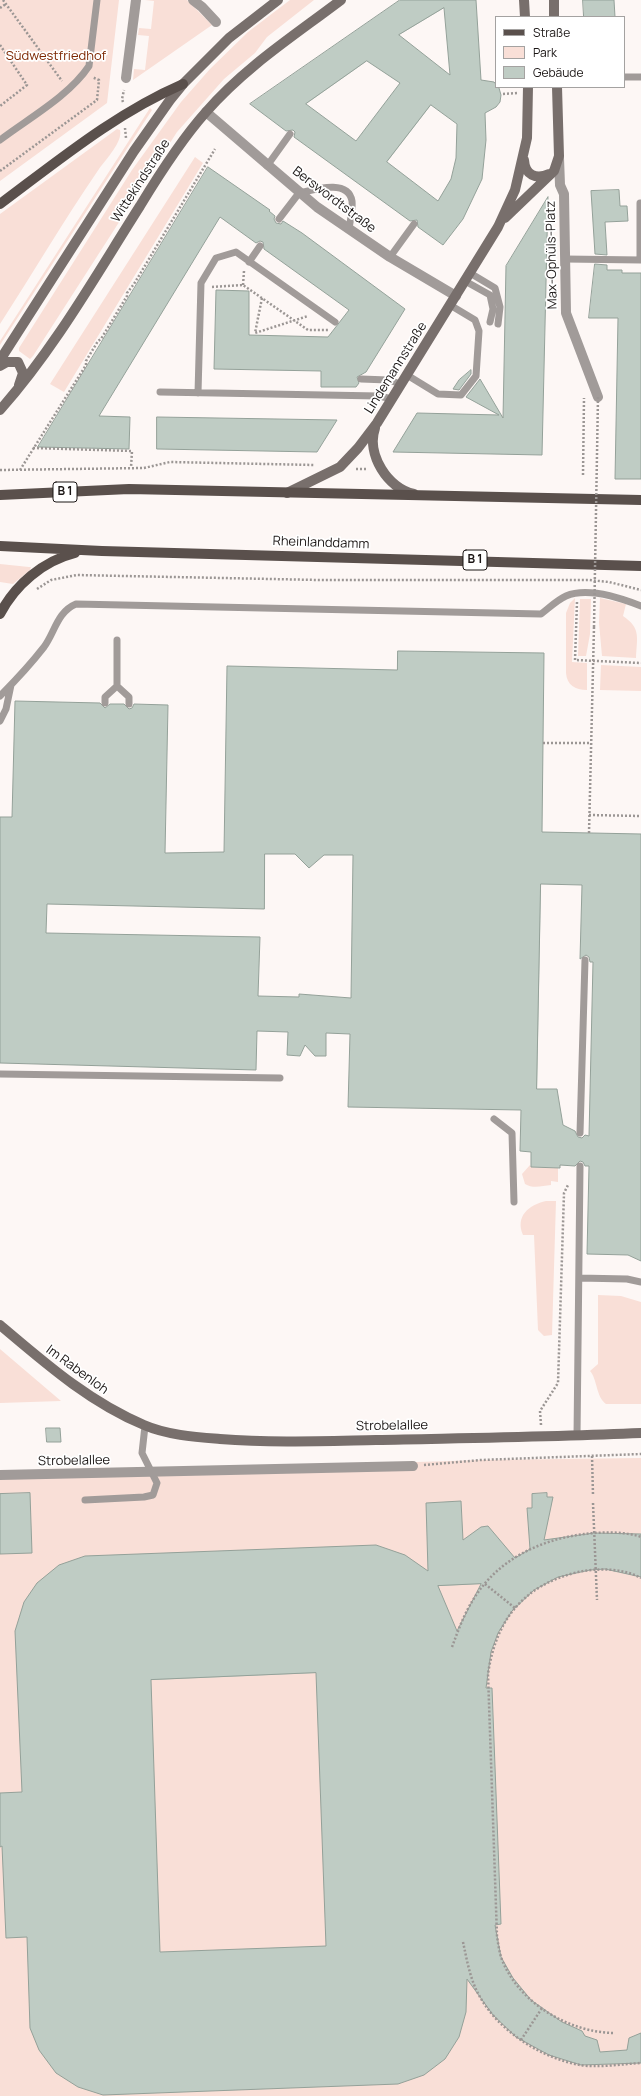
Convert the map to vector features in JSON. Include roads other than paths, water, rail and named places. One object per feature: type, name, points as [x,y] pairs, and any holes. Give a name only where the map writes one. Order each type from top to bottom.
[{"type":"main road","name":"Wittekindstraße","points":[[0,360],[134,151],[184,84],[240,28],[278,0]]},
{"type":"main road","name":"Wittekindstraße","points":[[0,410],[16,392],[49,348],[168,162],[206,112],[255,64],[341,0]]},
{"type":"main road","points":[[524,0],[525,16]]},
{"type":"main road","points":[[554,0],[554,16]]},
{"type":"main road","points":[[0,204],[98,131],[145,103],[184,84]]},
{"type":"main road","name":"Lindemannstraße","points":[[287,493],[340,467],[358,448],[377,423],[498,227],[515,190],[524,156],[527,138],[528,88]]},
{"type":"main road","name":"Lindemannstraße","points":[[498,227],[516,206],[554,170],[559,156],[557,88]]},
{"type":"main road","points":[[524,156],[526,170],[533,176],[543,176],[554,170]]},
{"type":"main road","points":[[0,366],[14,361],[18,362],[23,373],[16,392]]},
{"type":"main road","points":[[377,423],[372,442],[378,462],[392,482],[407,493],[418,495]]},
{"type":"main road","name":"B 1","points":[[0,495],[129,489],[641,500]]},
{"type":"main road","name":"Rheinlanddamm","points":[[0,546],[92,551],[445,559],[641,566]]},
{"type":"main road","name":"B 1","points":[[0,614],[22,583],[48,564],[63,556],[92,551]]},
{"type":"main road","name":"Im Rabenloh","points":[[0,1325],[62,1378],[110,1410],[145,1426]]},
{"type":"main road","name":"Strobelallee","points":[[145,1426],[190,1437],[254,1441],[543,1437],[641,1433]]},
{"type":"street","points":[[126,78],[136,0]]},
{"type":"street","points":[[193,0],[216,22]]},
{"type":"street","name":"Berswordtstraße","points":[[206,112],[299,193],[390,257],[456,296]]},
{"type":"street","name":"Max-Ophüls-Platz","points":[[559,156],[560,185],[564,194],[566,313],[598,397]]},
{"type":"street","name":"Strobelallee","points":[[0,1475],[413,1466]]},
{"type":"lane","points":[[0,140],[69,89],[84,74],[89,66],[97,0]]},
{"type":"lane","points":[[625,77],[641,77]]},
{"type":"lane","points":[[267,166],[290,134]]},
{"type":"lane","points":[[279,219],[299,193],[331,187],[347,192],[352,202],[349,229]]},
{"type":"lane","points":[[565,259],[641,260],[640,203]]},
{"type":"lane","points":[[390,257],[414,224]]},
{"type":"lane","points":[[249,262],[260,246]]},
{"type":"lane","points":[[198,392],[201,282],[216,258],[236,252],[335,322]]},
{"type":"lane","points":[[468,277],[490,294],[493,309],[490,322]]},
{"type":"lane","points":[[468,277],[495,288],[500,307],[498,324]]},
{"type":"lane","points":[[407,375],[438,394],[461,395],[476,376],[479,331],[475,320],[450,305]]},
{"type":"lane","points":[[361,379],[388,380],[401,384]]},
{"type":"lane","points":[[160,392],[379,396],[392,398]]},
{"type":"lane","points":[[628,566],[641,571]]},
{"type":"lane","points":[[0,696],[23,673],[50,639],[64,611],[76,604],[541,614],[561,598],[577,593],[614,597],[641,606]]},
{"type":"lane","points":[[105,704],[105,697],[117,686],[118,640]]},
{"type":"lane","points":[[0,721],[6,709],[12,684]]},
{"type":"lane","points":[[117,686],[129,697],[129,704]]},
{"type":"lane","points":[[580,1133],[585,960]]},
{"type":"lane","points":[[0,1074],[280,1078]]},
{"type":"lane","points":[[494,1119],[512,1133],[514,1202]]},
{"type":"lane","points":[[577,1436],[580,1166]]},
{"type":"lane","points":[[579,1278],[627,1279],[641,1282]]},
{"type":"lane","points":[[85,1500],[144,1497],[153,1495],[157,1483],[153,1472],[142,1453],[145,1426]]},
{"type":"park label","name":"Südwestfriedhof","points":[[56,56]]}]
